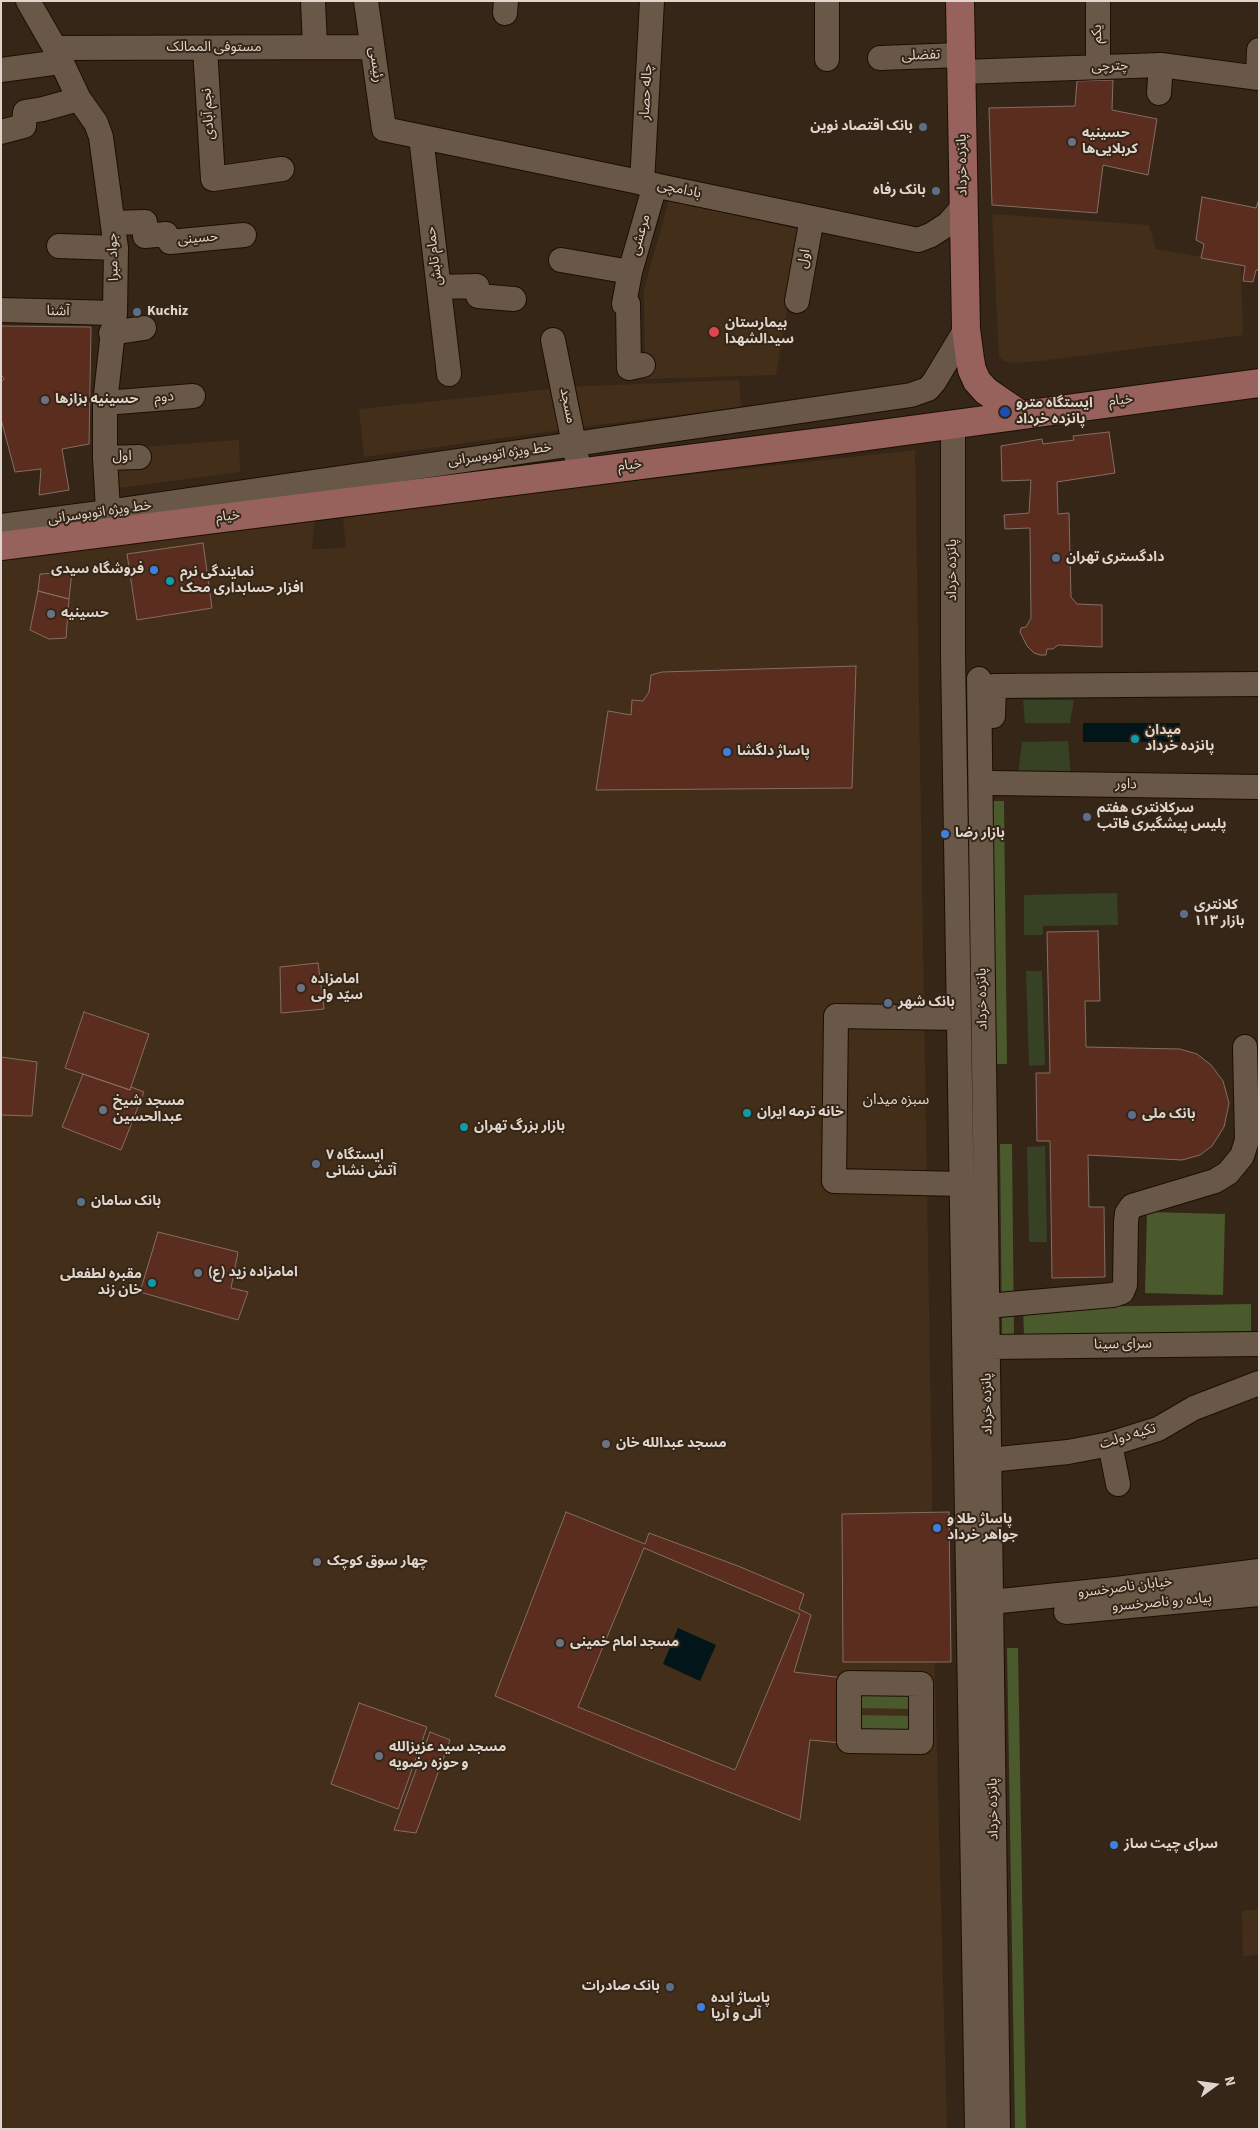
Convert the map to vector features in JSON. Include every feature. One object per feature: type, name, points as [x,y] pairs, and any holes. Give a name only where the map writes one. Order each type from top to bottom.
[{"type":"main road","name":"پانزده خرداد","points":[[960,1],[966,329],[972,370],[986,391],[1021,415]]},
{"type":"main road","name":"خیام","points":[[1,546],[109,522],[580,472],[1259,383]]},
{"type":"street","name":"جواد مبرا","points":[[28,1],[58,55],[79,99],[96,123],[101,137],[116,248],[113,323],[105,403],[104,458],[109,522]]},
{"type":"street","points":[[313,1],[315,47]]},
{"type":"street","name":"رئیسی","points":[[366,1],[384,129]]},
{"type":"street","name":"چاله حصار","points":[[649,184],[652,1]]},
{"type":"street","points":[[827,1],[827,59]]},
{"type":"street","name":"یکم","points":[[1098,1],[1098,67]]},
{"type":"street","name":"مستوفی الممالک","points":[[1,70],[58,55],[205,48],[372,47]]},
{"type":"street","name":"نجم آبادی","points":[[205,48],[213,179],[282,169]]},
{"type":"street","name":"چترچی","points":[[961,63],[1098,67],[1161,65],[1258,78],[1259,50]]},
{"type":"street","name":"تفضلی","points":[[880,58],[961,63]]},
{"type":"street","points":[[1159,93],[1161,65]]},
{"type":"street","points":[[1,132],[24,126],[25,112],[79,99]]},
{"type":"street","name":"بادامچی","points":[[384,129],[918,240],[931,236],[948,224],[964,207]]},
{"type":"street","name":"حمام تابش","points":[[421,137],[449,374]]},
{"type":"street","name":"مرعشی","points":[[636,367],[628,304],[624,304],[633,281],[649,184]]},
{"type":"street","name":"اول","points":[[797,301],[812,218]]},
{"type":"street","name":"حسینی","points":[[113,223],[145,222],[145,236],[166,234],[170,242],[244,235]]},
{"type":"street","points":[[59,246],[116,248]]},
{"type":"street","points":[[561,260],[633,281]]},
{"type":"street","points":[[438,287],[477,286],[478,296],[514,299]]},
{"type":"street","name":"آشنا","points":[[1,310],[144,328]]},
{"type":"street","name":"خط ویژه اتوبوسرانی","points":[[1,526],[109,522],[574,444],[920,393],[928,389],[934,382],[966,329]]},
{"type":"street","name":"مسجد","points":[[553,340],[580,472]]},
{"type":"street","name":"دوم","points":[[105,403],[193,396]]},
{"type":"street","name":"پانزده خرداد","points":[[953,424],[953,655],[977,2129]]},
{"type":"street","name":"اول","points":[[104,458],[140,457]]},
{"type":"street","name":"پانزده خرداد","points":[[998,2129],[987,1306],[986,682],[1259,684]]},
{"type":"street","name":"داور","points":[[987,788],[1259,787]]},
{"type":"street","points":[[959,1018],[836,1016],[834,1181],[961,1184]]},
{"type":"street","points":[[987,1306],[1113,1295],[1122,1292],[1125,1285],[1127,1212],[1132,1206],[1215,1180],[1228,1173],[1242,1156],[1247,1140],[1245,1047]]},
{"type":"street","name":"سرای سینا","points":[[988,1347],[1259,1344]]},
{"type":"street","name":"تکیه دولت","points":[[989,1460],[1068,1452],[1110,1444],[1158,1429],[1194,1408],[1259,1383]]},
{"type":"street","points":[[1110,1444],[1118,1484]]},
{"type":"street","name":"خیابان ناصرخسرو","points":[[991,1602],[1126,1588],[1259,1571]]},
{"type":"street","name":"پیاده رو ناصرخسرو","points":[[1066,1612],[1259,1594]]},
{"type":"shaded area","name":"بیمارستان سیدالشهدا","points":[[669,200],[801,230],[776,375],[645,379],[644,289]]},
{"type":"shaded area","points":[[992,214],[1149,225],[1156,249],[1241,264],[1243,335],[1041,361],[1013,363],[1004,361],[999,357]]},
{"type":"shaded area","points":[[739,380],[741,407],[574,428],[566,387]]},
{"type":"shaded area","points":[[560,388],[568,429],[364,457],[359,409]]},
{"type":"shaded area","points":[[239,440],[240,472],[111,489],[110,449]]},
{"type":"shaded area","name":"بازار بزرگ تهران","points":[[915,450],[935,1678],[947,2129],[1,2129],[1,560],[315,520],[312,549],[346,548],[343,518],[586,486]]},
{"type":"shaded area","points":[[1083,723],[1180,723],[1180,742],[1083,742]]},
{"type":"shaded area","points":[[678,1628],[716,1645],[700,1681],[663,1664]]},
{"type":"shaded area","points":[[1259,1909],[1259,1954],[1243,1957],[1242,1911]]},
{"type":"green space","points":[[1023,700],[1074,700],[1070,723],[1025,723]]},
{"type":"green space","points":[[1068,741],[1071,776],[1018,775],[1022,742]]},
{"type":"green space","points":[[992,801],[1004,801],[1007,1064],[994,1064]]},
{"type":"green space","points":[[1117,893],[1118,925],[1043,926],[1043,935],[1024,935],[1024,895]]},
{"type":"green space","points":[[1026,971],[1042,971],[1045,1065],[1029,1066]]},
{"type":"green space","points":[[1000,1144],[1012,1144],[1014,1337],[1002,1337]]},
{"type":"green space","points":[[1045,1146],[1047,1242],[1029,1242],[1027,1147]]},
{"type":"green space","points":[[1147,1212],[1225,1214],[1223,1295],[1145,1293]]},
{"type":"green space","points":[[1251,1304],[1251,1331],[1024,1335],[1023,1308]]},
{"type":"green space","points":[[1007,1648],[1018,1648],[1026,2129],[1015,2129]]},
{"type":"green space","points":[[854,1686],[918,1687],[918,1709],[853,1708]]},
{"type":"green space","points":[[853,1715],[918,1716],[917,1738],[853,1738]]},
{"type":"building","name":"حسینیه کربلایی‌ها","points":[[1113,80],[1112,110],[1157,119],[1148,175],[1103,165],[1097,213],[992,205],[989,108],[1075,106],[1077,81]]},
{"type":"building","points":[[1202,197],[1256,208],[1259,199],[1259,270],[1256,270],[1253,282],[1243,281],[1245,266],[1201,258],[1204,244],[1196,240]]},
{"type":"building","name":"حسینیه بزازها","points":[[1,326],[91,327],[89,444],[62,449],[69,490],[39,495],[41,469],[15,472],[1,419],[1,382],[4,379],[1,374]]},
{"type":"building","points":[[1109,432],[1115,473],[1057,482],[1058,514],[1069,513],[1071,597],[1077,604],[1102,605],[1102,647],[1058,645],[1053,649],[1047,649],[1046,655],[1040,655],[1034,653],[1027,646],[1020,632],[1021,628],[1026,627],[1031,618],[1030,528],[1005,529],[1004,515],[1029,513],[1031,480],[1002,481],[1001,446],[1042,439],[1043,444],[1074,440],[1073,436]]},
{"type":"building","name":"نمایندگی نرم افزار حسابداری محک","points":[[203,543],[212,608],[137,620],[127,554]]},
{"type":"building","points":[[72,572],[69,599],[38,591],[40,574]]},
{"type":"building","name":"حسینیه","points":[[38,591],[69,599],[66,638],[49,639],[30,630]]},
{"type":"building","name":"پاساژ دلگشا","points":[[856,666],[852,788],[596,790],[608,711],[631,715],[632,700],[643,701],[649,692],[651,675],[662,672]]},
{"type":"building","name":"بانک ملی","points":[[1098,931],[1100,1001],[1085,1001],[1086,1047],[1180,1049],[1197,1054],[1211,1065],[1223,1081],[1229,1103],[1224,1127],[1212,1146],[1200,1155],[1182,1160],[1088,1155],[1089,1207],[1104,1207],[1105,1277],[1052,1278],[1050,1141],[1037,1141],[1036,1073],[1050,1073],[1047,932]]},
{"type":"building","name":"امامزاده سیّد ولی","points":[[318,963],[324,1009],[281,1013],[280,967]]},
{"type":"building","points":[[84,1012],[149,1034],[130,1090],[65,1068]]},
{"type":"building","points":[[1,1057],[37,1062],[32,1116],[1,1115]]},
{"type":"building","name":"مسجد شیخ عبدالحسین","points":[[83,1074],[130,1090],[131,1087],[144,1092],[121,1150],[62,1127]]},
{"type":"building","points":[[158,1232],[238,1252],[231,1288],[248,1292],[238,1320],[140,1292]]},
{"type":"building","name":"مسجد امام خمینی","points":[[566,1512],[645,1544],[649,1533],[738,1566],[804,1594],[799,1609],[811,1615],[794,1672],[844,1678],[842,1743],[810,1740],[800,1820],[643,1758],[495,1696]],"holes":[[[644,1548],[800,1614],[735,1770],[578,1707]]]},
{"type":"building","points":[[949,1512],[951,1662],[843,1662],[842,1514]]},
{"type":"building","name":"مسجد سید عزیزالله و حوزه رضویه","points":[[359,1703],[427,1727],[398,1809],[331,1784]]},
{"type":"building","points":[[430,1732],[450,1740],[416,1833],[394,1830]]},
{"type":"place","name":"بانک اقتصاد نوین","points":[[923,127]]},
{"type":"place","name":"حسینیه کربلایی‌ها","points":[[1072,142]]},
{"type":"place","name":"بانک رفاه","points":[[936,191]]},
{"type":"place","name":"Kuchiz","points":[[137,312]]},
{"type":"place","name":"بیمارستان سیدالشهدا","points":[[714,332]]},
{"type":"place","name":"حسینیه بزازها","points":[[45,400]]},
{"type":"place","name":"ایستگاه مترو پانزده خرداد","points":[[1005,412]]},
{"type":"place","name":"دادگستری تهران","points":[[1056,558]]},
{"type":"place","name":"فروشگاه سیدی","points":[[154,570]]},
{"type":"place","name":"نمایندگی نرم افزار حسابداری محک","points":[[170,581]]},
{"type":"place","name":"حسینیه","points":[[51,614]]},
{"type":"place","name":"میدان پانزده خرداد","points":[[1135,739]]},
{"type":"place","name":"پاساژ دلگشا","points":[[727,752]]},
{"type":"place","name":"سرکلانتری هفتم پلیس پیشگیری فاتب","points":[[1087,817]]},
{"type":"place","name":"بازار رضا","points":[[945,834]]},
{"type":"place","name":"کلانتری ۱۱۳ بازار","points":[[1184,914]]},
{"type":"place","name":"امامزاده سیّد ولی","points":[[301,988]]},
{"type":"place","name":"بانک شهر","points":[[888,1003]]},
{"type":"place","name":"مسجد شیخ عبدالحسین","points":[[103,1110]]},
{"type":"place","name":"خانه ترمه ایران","points":[[747,1113]]},
{"type":"place","name":"بانک ملی","points":[[1132,1115]]},
{"type":"place","name":"بازار بزرگ تهران","points":[[464,1127]]},
{"type":"place","name":"ایستگاه ۷ آتش نشانی","points":[[316,1164]]},
{"type":"place","name":"بانک سامان","points":[[81,1202]]},
{"type":"place","name":"امامزاده زید (ع)","points":[[198,1273]]},
{"type":"place","name":"مقبره لطفعلی خان زند","points":[[152,1283]]},
{"type":"place","name":"مسجد عبدالله خان","points":[[606,1444]]},
{"type":"place","name":"پاساژ طلا و جواهر خرداد","points":[[937,1528]]},
{"type":"place","name":"چهار سوق کوچک","points":[[317,1562]]},
{"type":"place","name":"مسجد امام خمینی","points":[[560,1643]]},
{"type":"place","name":"مسجد سید عزیزالله و حوزه رضویه","points":[[379,1756]]},
{"type":"place","name":"سرای چیت ساز","points":[[1114,1845]]},
{"type":"place","name":"بانک صادرات","points":[[670,1987]]},
{"type":"place","name":"پاساژ ایده آلی و آریا","points":[[701,2007]]},
{"type":"district","name":"سبزه میدان","points":[[896,1101]]}]
